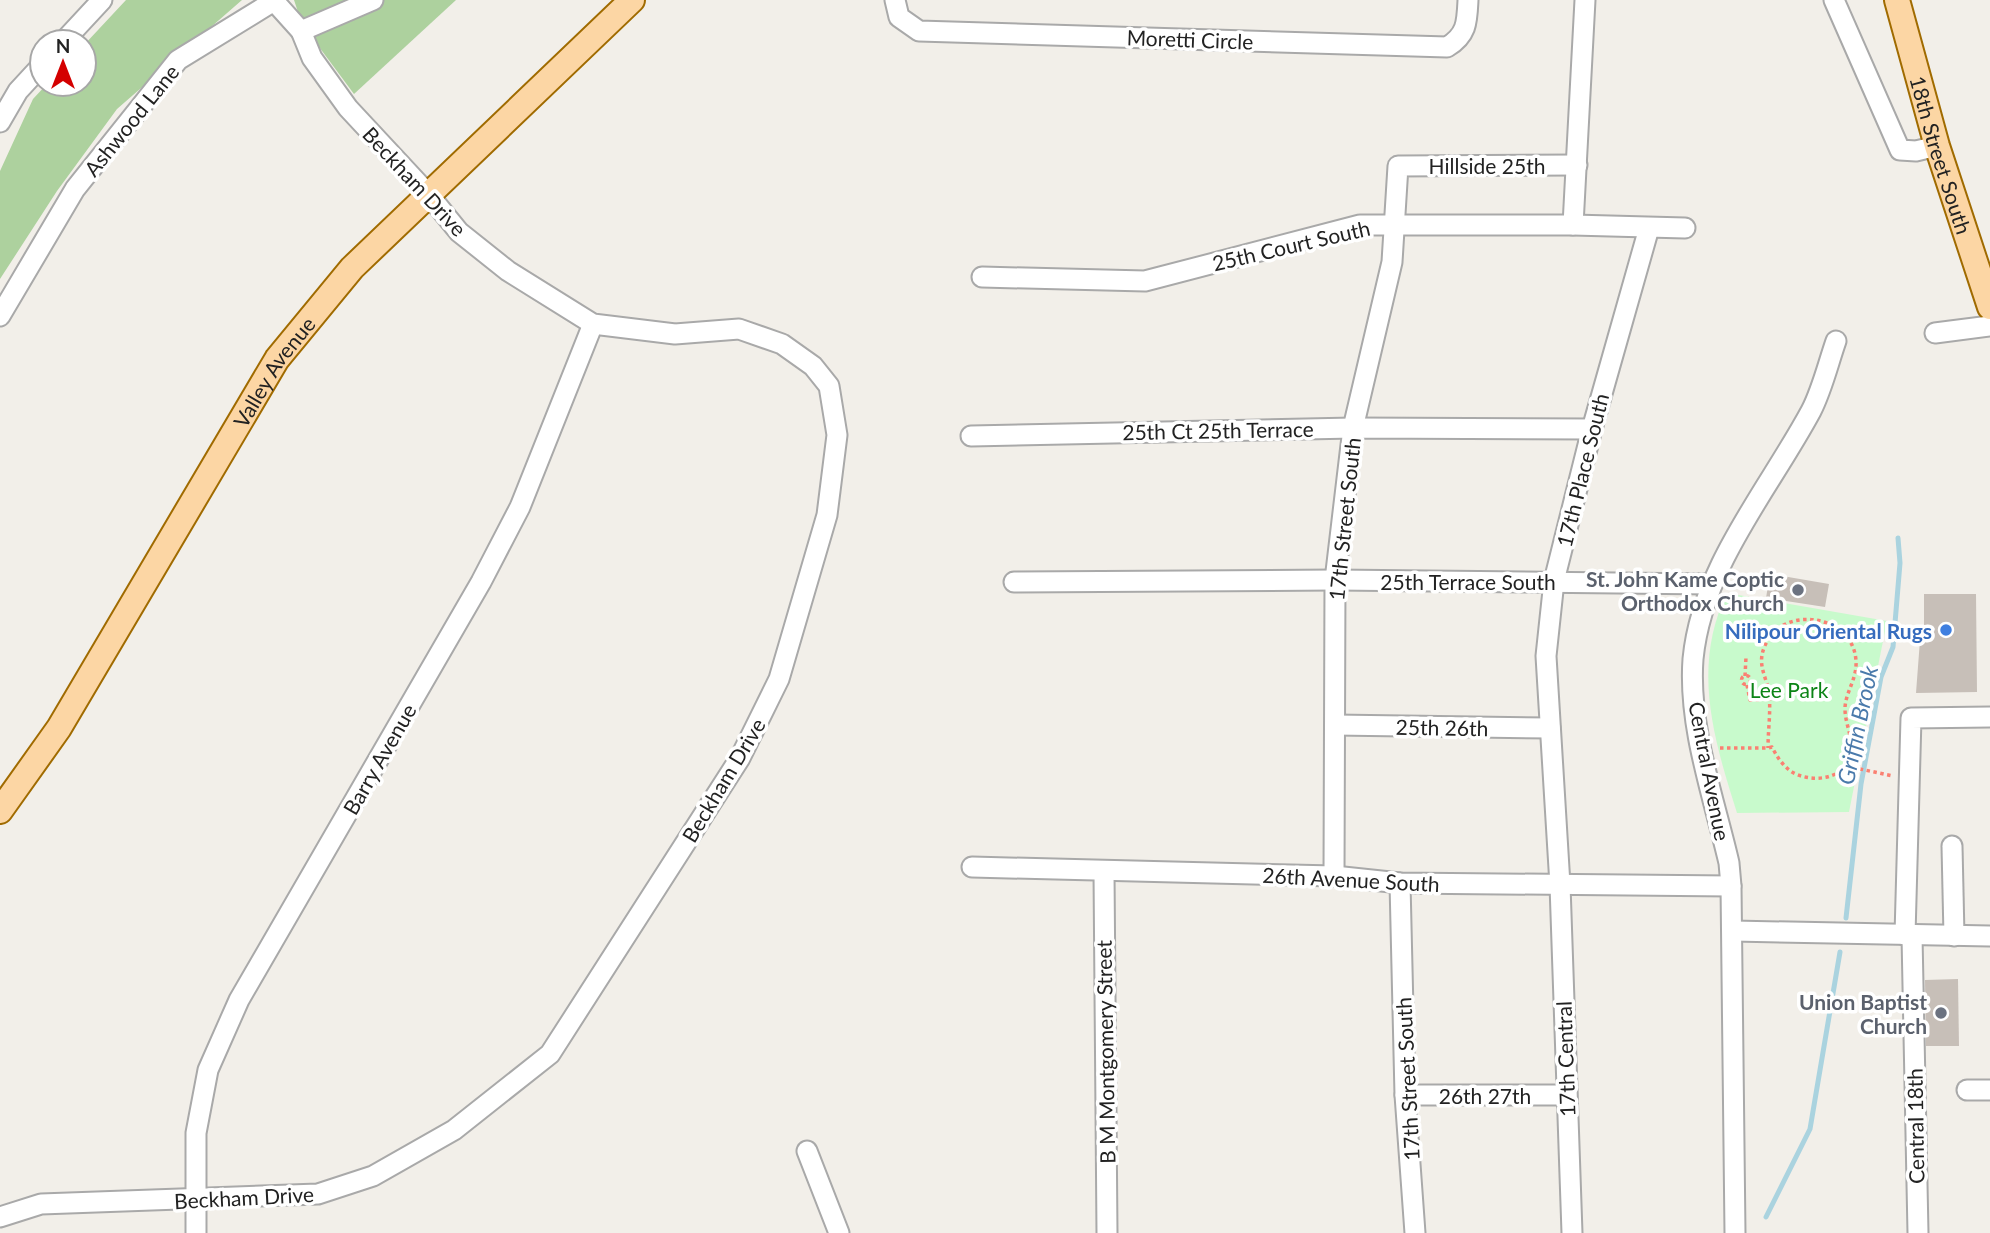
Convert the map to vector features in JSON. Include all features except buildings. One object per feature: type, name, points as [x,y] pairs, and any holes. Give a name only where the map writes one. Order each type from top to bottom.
[{"type":"main road","name":"Valley Avenue","points":[[0,811],[59,728],[276,359],[352,268],[632,0]]},
{"type":"main road","name":"18th Street South","points":[[1897,0],[1937,146],[1990,307]]},
{"type":"street","points":[[76,28],[102,0]]},
{"type":"street","points":[[301,31],[373,0]]},
{"type":"street","name":"Moretti Circle","points":[[895,0],[899,17],[919,32],[1447,47],[1459,40],[1467,25],[1468,0]]},
{"type":"street","points":[[1573,225],[1586,0]]},
{"type":"street","points":[[1834,0],[1900,149],[1916,151],[1937,146]]},
{"type":"street","name":"Ashwood Lane","points":[[0,316],[75,189],[178,60],[274,1],[301,31],[312,58],[348,108]]},
{"type":"street","points":[[0,122],[18,90],[28,80]]},
{"type":"street","name":"Beckham Drive","points":[[0,1217],[41,1204],[318,1194],[373,1176],[454,1130],[550,1054],[740,758],[779,679],[827,515],[837,435],[829,386],[813,366],[782,344],[739,329],[676,334],[593,324],[508,271],[459,232],[429,195],[348,108]]},
{"type":"street","name":"Hillside 25th","points":[[1398,166],[1577,165]]},
{"type":"street","name":"17th Street South","points":[[1334,876],[1335,580],[1353,428],[1392,262],[1398,166]]},
{"type":"street","name":"25th Court South","points":[[982,277],[1145,281],[1360,225],[1396,223],[1685,228]]},
{"type":"street","name":"17th Place South","points":[[1560,885],[1546,656],[1554,581],[1592,429],[1649,228]]},
{"type":"street","name":"Barry Avenue","points":[[197,1233],[196,1133],[208,1070],[239,1000],[481,582],[520,507],[593,324]]},
{"type":"street","points":[[1935,333],[1990,326]]},
{"type":"street","name":"Central Avenue","points":[[1735,1233],[1734,931],[1731,886],[1729,863],[1695,717],[1693,661],[1699,621],[1712,584],[1752,506],[1812,409],[1836,341]]},
{"type":"street","name":"25th Ct 25th Terrace","points":[[971,436],[1353,428],[1592,429]]},
{"type":"street","name":"25th Terrace South","points":[[1014,582],[1335,580],[1712,584]]},
{"type":"street","name":"Central 18th","points":[[1918,1233],[1908,935],[1911,718],[1990,718]]},
{"type":"street","name":"25th 26th","points":[[1335,724],[1550,729]]},
{"type":"street","points":[[1952,846],[1954,936]]},
{"type":"street","name":"26th Avenue South","points":[[972,866],[1104,872],[1334,876],[1400,883],[1731,886]]},
{"type":"street","name":"B M Montgomery Street","points":[[1104,872],[1107,1233]]},
{"type":"street","name":"17th Street South","points":[[1400,883],[1405,1095],[1415,1233]]},
{"type":"street","name":"17th Central","points":[[1560,885],[1565,1095],[1572,1233]]},
{"type":"street","points":[[1734,931],[1990,936]]},
{"type":"street","points":[[1967,1090],[1990,1090]]},
{"type":"street","name":"26th 27th","points":[[1405,1095],[1565,1095]]},
{"type":"street","points":[[807,1151],[839,1233]]},
{"type":"path","points":[[1718,748],[1769,748],[1772,747],[1784,766],[1809,778],[1839,774],[1848,767],[1852,745],[1845,706],[1857,668],[1856,649],[1845,634],[1825,622],[1803,619],[1779,629],[1771,636],[1763,652],[1761,666],[1769,699],[1769,748]]},
{"type":"path","points":[[1757,649],[1763,652]]},
{"type":"path","points":[[1746,657],[1745,676],[1741,680],[1747,685],[1751,700],[1769,699]]},
{"type":"path","points":[[1769,714],[1774,720]]},
{"type":"path","points":[[1848,767],[1879,775]]},
{"type":"green space","points":[[126,0],[242,0],[117,109],[57,191],[0,279],[0,171],[34,98],[98,98],[98,30]]},
{"type":"green space","points":[[294,0],[456,0],[354,94],[302,24]]},
{"type":"green space","name":"Lee Park","points":[[1727,593],[1887,621],[1849,812],[1737,813],[1714,731],[1708,676],[1716,621]]},
{"type":"waterway","name":"Griffin Brook","points":[[1846,918],[1861,784],[1881,677],[1893,647],[1900,563],[1898,538]]},
{"type":"waterway","name":"Griffin Brook","points":[[1766,1217],[1810,1129],[1840,952]]},
{"type":"place","name":"St. John Kame Coptic Orthodox Church","points":[[1798,590]]},
{"type":"place","name":"Nilipour Oriental Rugs","points":[[1946,630]]},
{"type":"place","name":"Union Baptist Church","points":[[1941,1013]]}]
